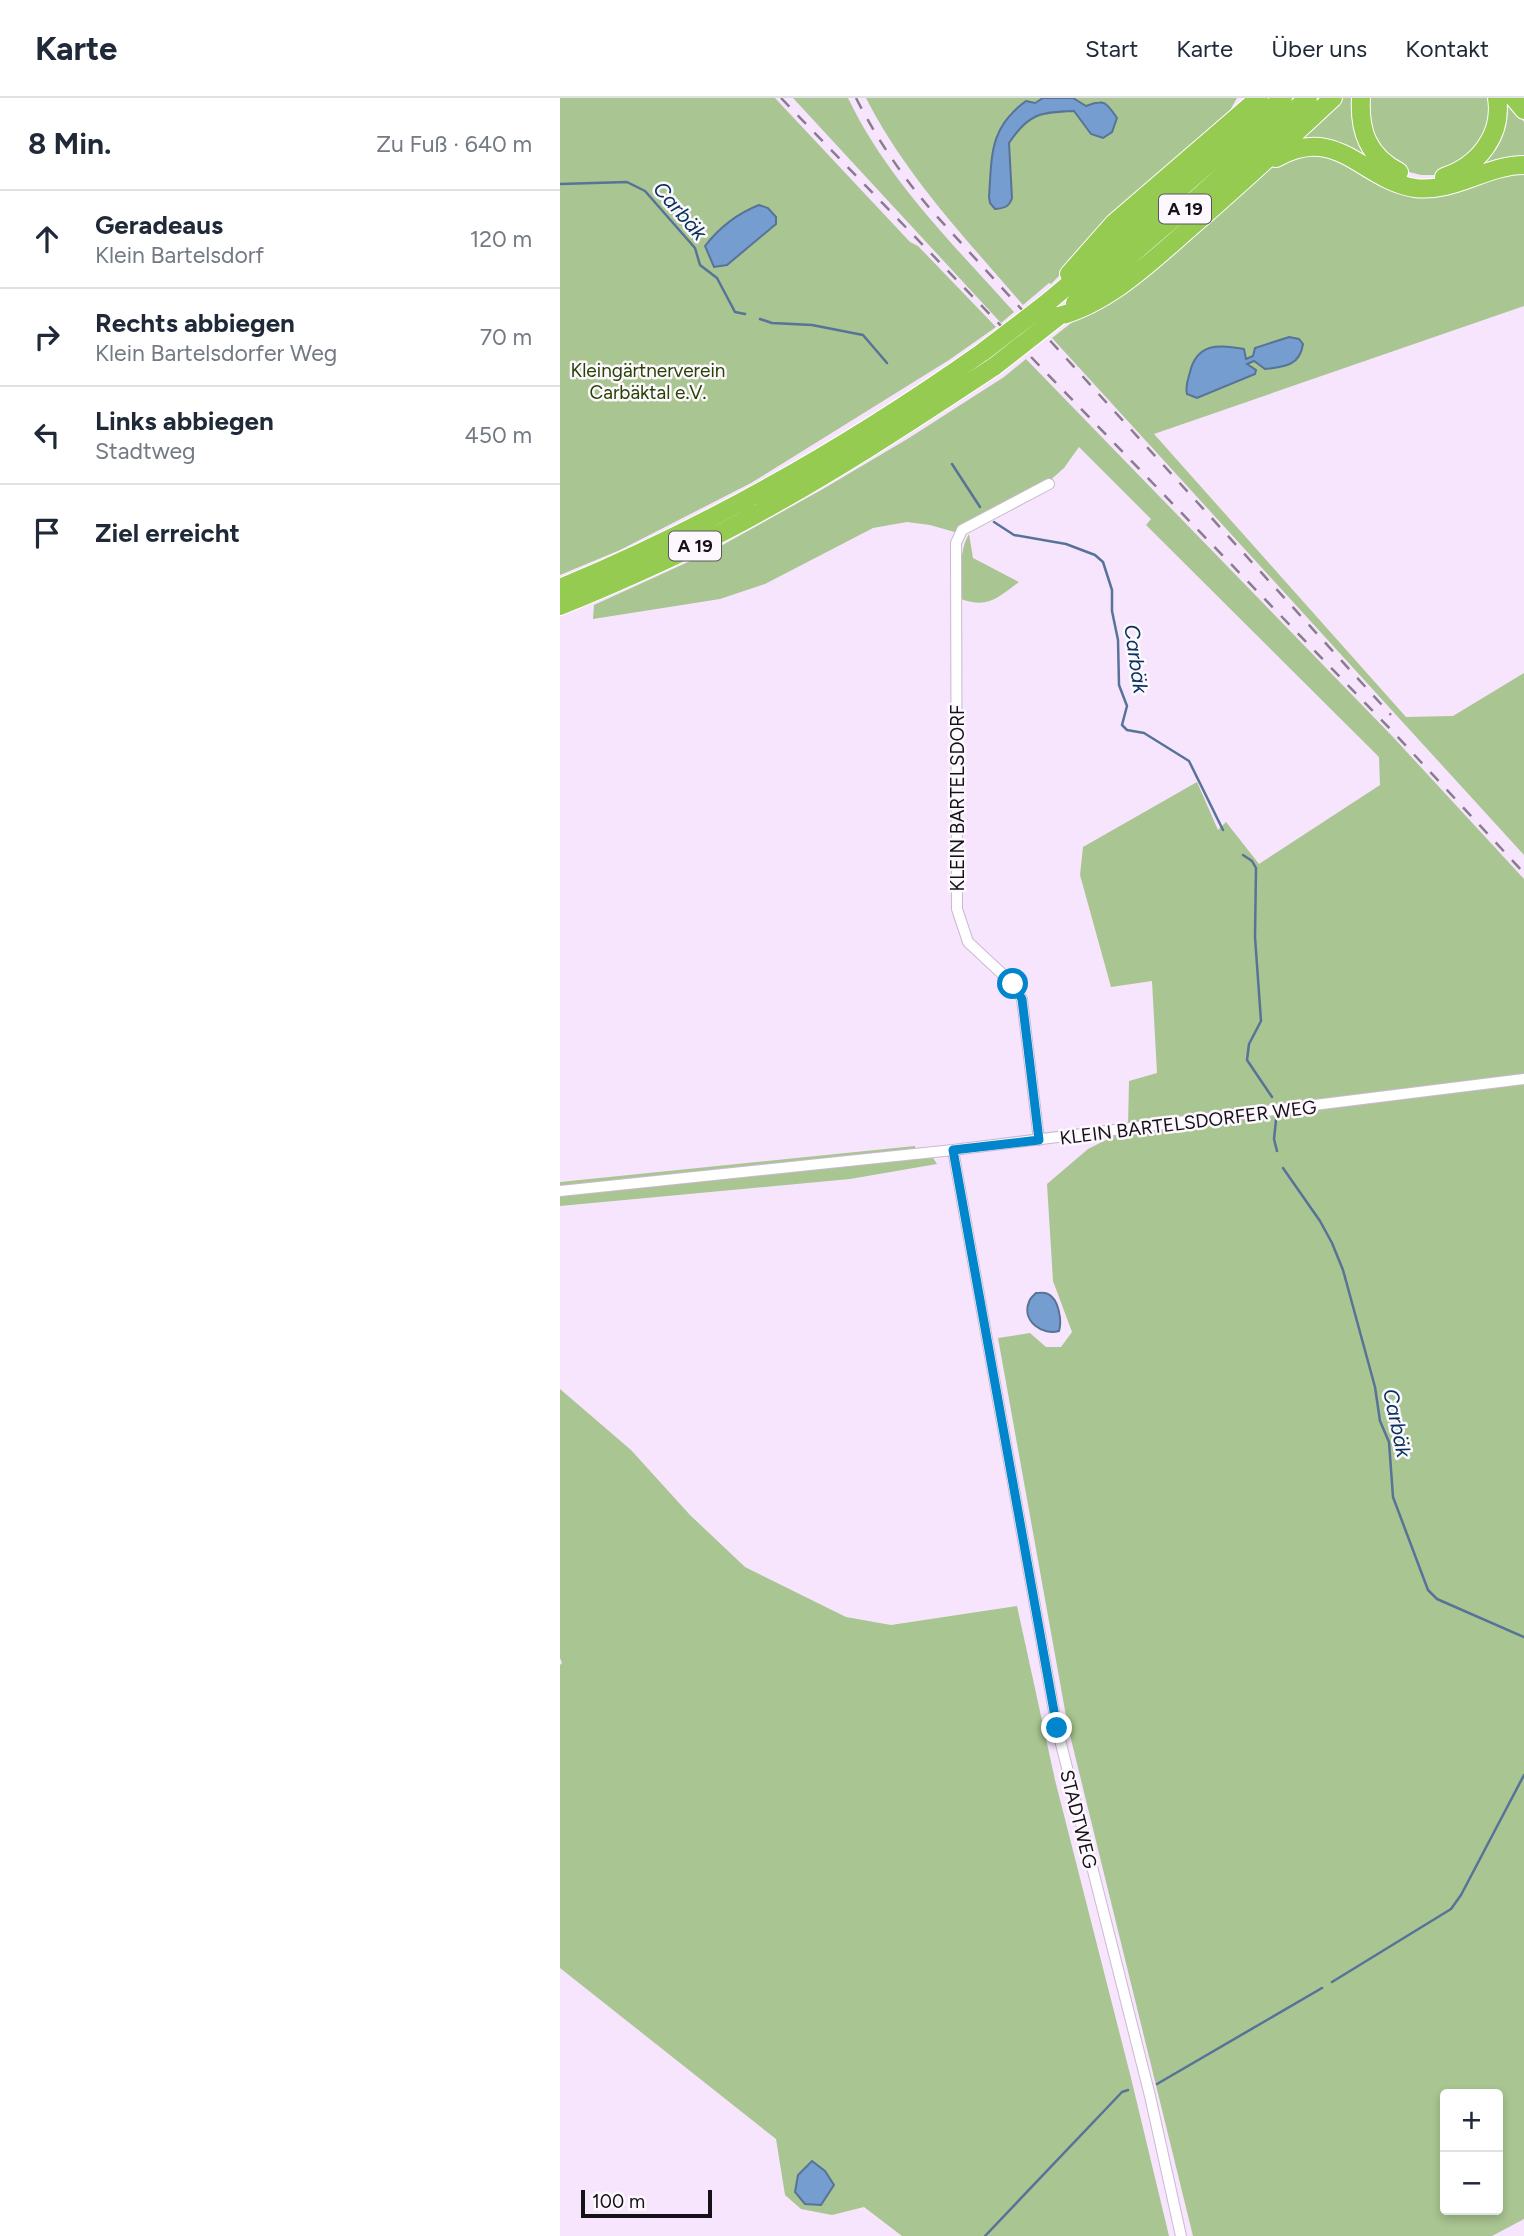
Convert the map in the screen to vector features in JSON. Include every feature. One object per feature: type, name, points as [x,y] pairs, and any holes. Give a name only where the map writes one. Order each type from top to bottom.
[{"type":"highway","points":[[1225,127],[1241,98]]},
{"type":"highway","points":[[1259,98],[1114,223],[1054,309],[1077,312],[1141,270],[1261,167],[1333,98]]},
{"type":"highway","name":"A 19","points":[[1054,309],[1140,225],[1283,98]]},
{"type":"highway","name":"A 19","points":[[560,606],[692,547],[783,499],[923,413],[1204,192],[1308,98]]},
{"type":"highway","points":[[1361,98],[1364,137],[1377,156],[1401,173],[1431,179],[1455,173],[1482,154],[1497,120],[1497,98]]},
{"type":"highway","points":[[1514,98],[1524,110]]},
{"type":"highway","points":[[1261,167],[1297,149],[1320,147],[1346,155],[1404,185],[1426,188],[1449,186],[1495,170],[1524,165]]},
{"type":"highway","name":"A 19","points":[[560,588],[684,532],[804,468],[908,404],[990,358]]},
{"type":"street","name":"KLEIN BARTELSDORF","points":[[1039,1140],[1022,999],[1013,984],[968,942],[957,909],[956,543],[962,530],[1049,484]]},
{"type":"street","name":"KLEIN BARTELSDORFER WEG","points":[[560,1191],[953,1150],[1524,1079]]},
{"type":"street","name":"STADTWEG","points":[[953,1150],[1057,1728],[1150,2096],[1181,2236]]},
{"type":"green space","name":"Kleingärtnerverein Carbäktal e.V.","points":[[560,98],[775,98],[910,242],[918,246],[996,327],[949,360],[751,483],[620,550],[560,575]],"holes":[[[759,205],[768,208],[776,217],[705,246],[735,217]]]},
{"type":"green space","points":[[793,98],[848,98],[882,157],[902,185],[1014,312],[1001,323]]},
{"type":"green space","points":[[866,98],[1043,98],[1010,113],[990,203],[995,209],[1004,208],[1012,198],[1009,143],[1029,120],[1052,112],[1074,111],[1091,134],[1099,101],[1086,106],[1073,98],[1237,98],[1229,112],[1215,126],[1120,214],[1051,284],[1023,305],[918,180],[899,154]]},
{"type":"green space","points":[[1336,98],[1357,98],[1389,170],[1420,182],[1459,176],[1505,98],[1524,122],[1524,161],[1427,186],[1295,146],[1305,127]]},
{"type":"green space","points":[[1365,98],[1493,98],[1482,149],[1439,175],[1421,175],[1401,170],[1385,158],[1363,111]]},
{"type":"green space","points":[[1314,151],[1403,189],[1524,168],[1524,306],[1154,434],[1406,717],[1453,716],[1524,673],[1524,855],[1052,338],[1272,166],[1281,160]]},
{"type":"green space","points":[[1026,359],[1393,737],[1524,879],[1524,1076],[1128,1125],[1129,1081],[1157,1073],[1152,981],[1111,987],[1080,875],[1083,847],[1197,782],[1218,830],[1226,822],[1259,864],[1380,785],[1379,757],[1146,525],[1151,519],[1079,447],[1064,468],[1046,484],[958,533],[907,522],[873,528],[765,584],[720,599],[593,619],[594,605],[710,552],[823,489],[909,438],[1004,377]]},
{"type":"green space","points":[[969,534],[973,558],[1019,582],[993,600],[979,603],[961,599],[962,557]]},
{"type":"green space","points":[[1524,1083],[1524,2219],[1492,2236],[1193,2236],[1068,1727],[998,1338],[1030,1333],[1046,1347],[1061,1347],[1072,1332],[1053,1281],[1047,1184],[1088,1149],[1120,1133]]},
{"type":"green space","points":[[915,1146],[917,1159],[933,1158],[937,1164],[850,1179],[560,1206],[560,1182]]},
{"type":"green space","points":[[560,1389],[631,1450],[690,1515],[745,1567],[846,1617],[891,1625],[1017,1606],[1055,1780],[1169,2236],[902,2236],[864,2207],[832,2215],[801,2209],[785,2195],[776,2139],[560,1968]]},
{"type":"water","points":[[1043,98],[1073,98],[1086,106],[1104,103],[1117,118],[1112,132],[1103,138],[1091,134],[1074,111],[1052,112],[1029,120],[1009,143],[1012,198],[1006,206],[995,209],[989,197],[992,155],[999,132],[1005,121],[1026,101],[1035,103]]},
{"type":"water","points":[[759,205],[768,208],[776,217],[776,224],[727,265],[714,267],[705,246],[729,222]]},
{"type":"water","points":[[1289,337],[1299,339],[1303,344],[1298,357],[1290,364],[1265,369],[1254,361],[1247,364],[1256,370],[1255,374],[1197,398],[1187,394],[1193,362],[1204,351],[1218,346],[1244,349],[1246,359],[1253,356],[1255,348]]},
{"type":"water","points":[[1036,1293],[1046,1293],[1055,1300],[1060,1316],[1059,1331],[1040,1329],[1031,1321],[1027,1309],[1030,1299]]},
{"type":"water","points":[[812,2161],[825,2171],[834,2185],[821,2205],[805,2204],[795,2192],[798,2175]]},
{"type":"waterway","name":"Carbäk","points":[[560,184],[627,182],[645,191],[695,248],[700,265],[717,278],[735,312],[745,314]]},
{"type":"waterway","name":"Carbäk","points":[[760,319],[772,323],[812,325],[863,335],[887,363]]},
{"type":"waterway","name":"Carbäk","points":[[952,464],[980,507]]},
{"type":"waterway","name":"Carbäk","points":[[994,522],[1014,535],[1066,544],[1095,555],[1103,562],[1112,590],[1112,611],[1118,640],[1119,685],[1127,706],[1122,725],[1127,730],[1144,733],[1189,761],[1223,830]]},
{"type":"waterway","name":"Carbäk","points":[[1243,855],[1252,861],[1256,868],[1255,937],[1261,1021],[1249,1044],[1247,1060],[1272,1097]]},
{"type":"waterway","name":"Carbäk","points":[[1276,1120],[1274,1139],[1277,1151]]},
{"type":"waterway","name":"Carbäk","points":[[1283,1168],[1320,1221],[1343,1270],[1375,1387],[1380,1421],[1389,1442],[1393,1497],[1428,1590],[1437,1599],[1524,1637]]},
{"type":"waterway","points":[[1332,1982],[1451,1909],[1524,1775]]},
{"type":"waterway","points":[[1157,2084],[1322,1988]]},
{"type":"waterway","points":[[985,2236],[1122,2092],[1128,2090]]},
{"type":"railway","points":[[781,98],[1395,734],[1524,873]]},
{"type":"railway","points":[[856,98],[891,157],[932,211],[1391,715]]},
{"type":"route","points":[[1013,984],[1022,999],[1039,1140],[953,1150],[1057,1728]]}]
